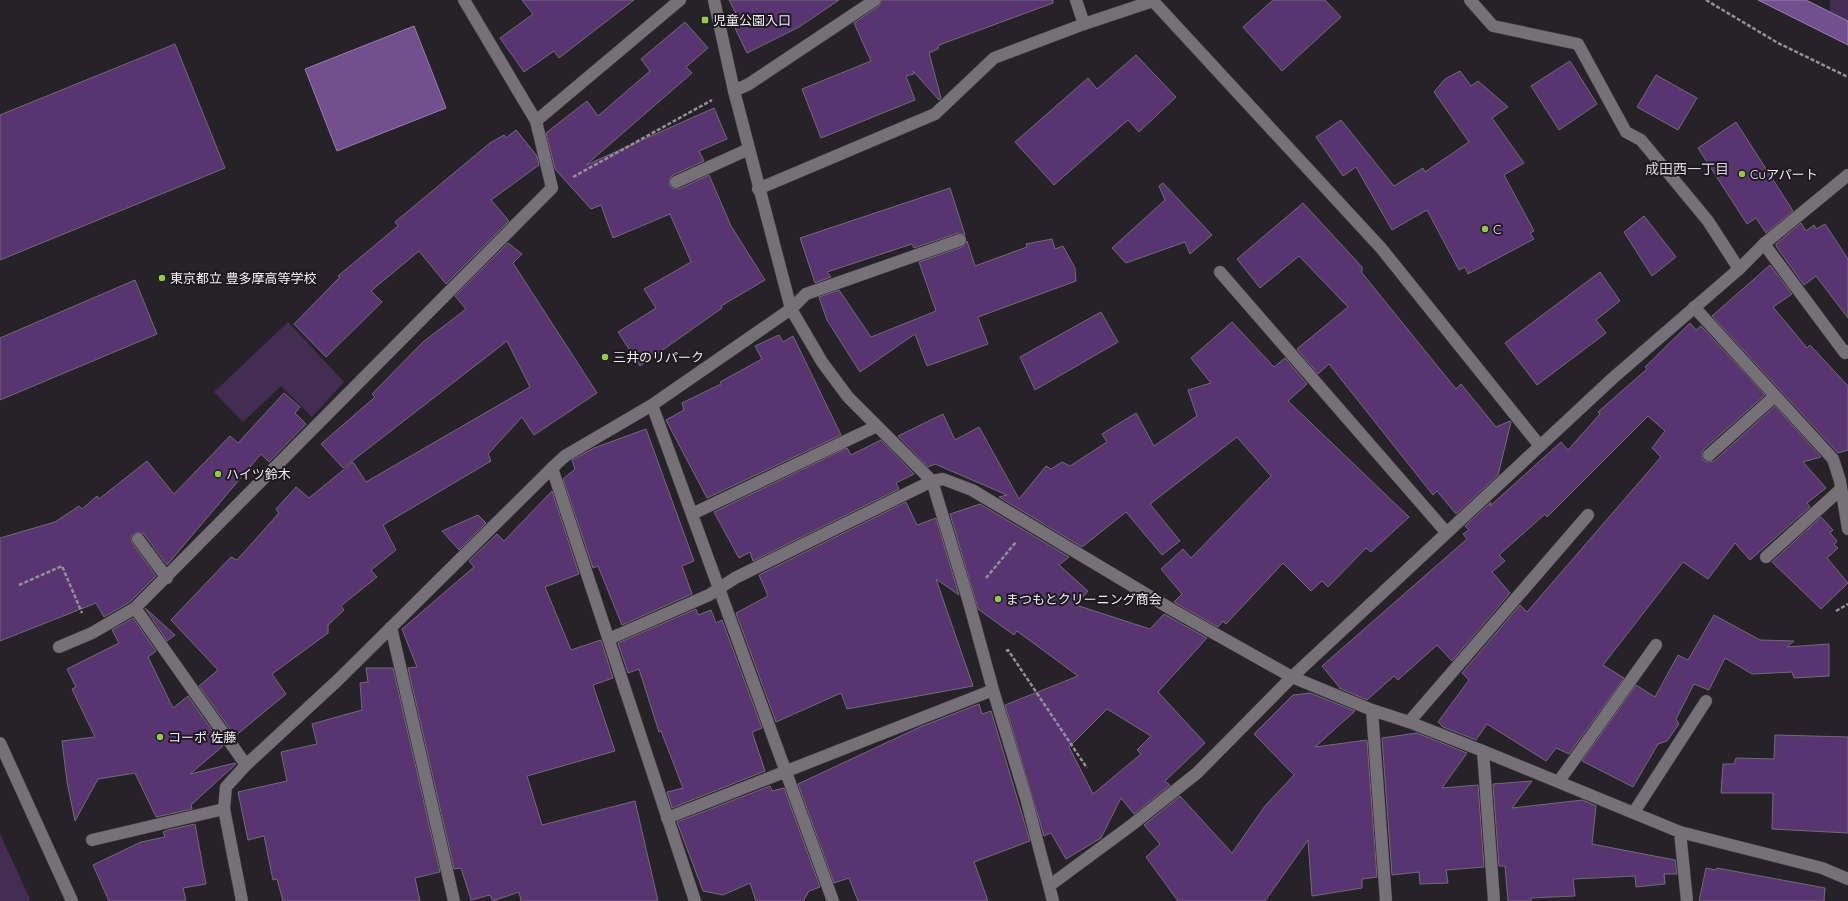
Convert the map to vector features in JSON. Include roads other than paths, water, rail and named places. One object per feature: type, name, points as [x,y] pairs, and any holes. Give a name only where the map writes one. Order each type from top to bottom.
[{"type":"street","points":[[59,647],[92,633],[135,608],[167,578],[552,188],[536,121],[464,0]]},
{"type":"street","points":[[536,121],[680,0]]},
{"type":"street","points":[[714,0],[734,92],[758,189],[791,309],[822,362],[844,391],[932,481],[1026,798],[1053,901]]},
{"type":"street","points":[[734,92],[749,84],[875,0]]},
{"type":"street","points":[[1076,0],[1084,24]]},
{"type":"street","points":[[1470,0],[1493,26],[1578,44],[1626,132],[1641,140],[1708,221],[1739,269]]},
{"type":"street","points":[[758,189],[935,114],[994,58],[1084,24],[1153,1],[1381,248],[1540,446]]},
{"type":"street","points":[[676,182],[749,149]]},
{"type":"street","points":[[1049,886],[1133,824],[1197,773],[1292,677],[1613,378],[1739,269],[1764,244],[1848,175]]},
{"type":"street","points":[[242,901],[224,809],[226,787],[246,765],[391,627],[565,456],[652,405],[791,309],[806,294],[960,240]]},
{"type":"street","points":[[1764,244],[1845,353],[1848,351]]},
{"type":"street","points":[[1220,272],[1446,532]]},
{"type":"street","points":[[1694,307],[1833,459],[1841,489],[1848,529]]},
{"type":"street","points":[[1709,455],[1775,396]]},
{"type":"street","points":[[652,405],[833,901]]},
{"type":"street","points":[[692,514],[877,426]]},
{"type":"street","points":[[552,468],[695,901]]},
{"type":"street","points":[[609,639],[709,595],[719,587],[932,481],[944,479],[972,490],[1171,609],[1292,677],[1372,710],[1409,722],[1559,781],[1680,832],[1822,868],[1848,879]]},
{"type":"street","points":[[1766,557],[1841,489]]},
{"type":"street","points":[[1409,722],[1588,515]]},
{"type":"street","points":[[138,539],[167,578]]},
{"type":"street","points":[[135,608],[246,765]]},
{"type":"street","points":[[391,627],[454,901]]},
{"type":"street","points":[[1559,781],[1656,645]]},
{"type":"street","points":[[667,818],[993,690]]},
{"type":"street","points":[[1634,812],[1706,701]]},
{"type":"street","points":[[1372,710],[1386,901]]},
{"type":"street","points":[[0,743],[72,901]]},
{"type":"street","points":[[1483,751],[1494,901]]},
{"type":"street","points":[[92,840],[224,809]]},
{"type":"street","points":[[1680,832],[1687,901]]},
{"type":"place","name":"児童公園入口","points":[[705,20]]},
{"type":"place","name":"Cuアパート","points":[[1742,174]]},
{"type":"place","name":"C","points":[[1485,229]]},
{"type":"place","name":"東京都立 豊多摩高等学校","points":[[162,278]]},
{"type":"place","name":"三井のリパーク","points":[[605,357]]},
{"type":"place","name":"ハイツ鈴木","points":[[218,474]]},
{"type":"place","name":"まつもとクリーニング商会","points":[[998,599]]},
{"type":"place","name":"コーポ 佐藤","points":[[160,737]]},
{"type":"district","name":"成田西一丁目","points":[[1687,169]]}]
